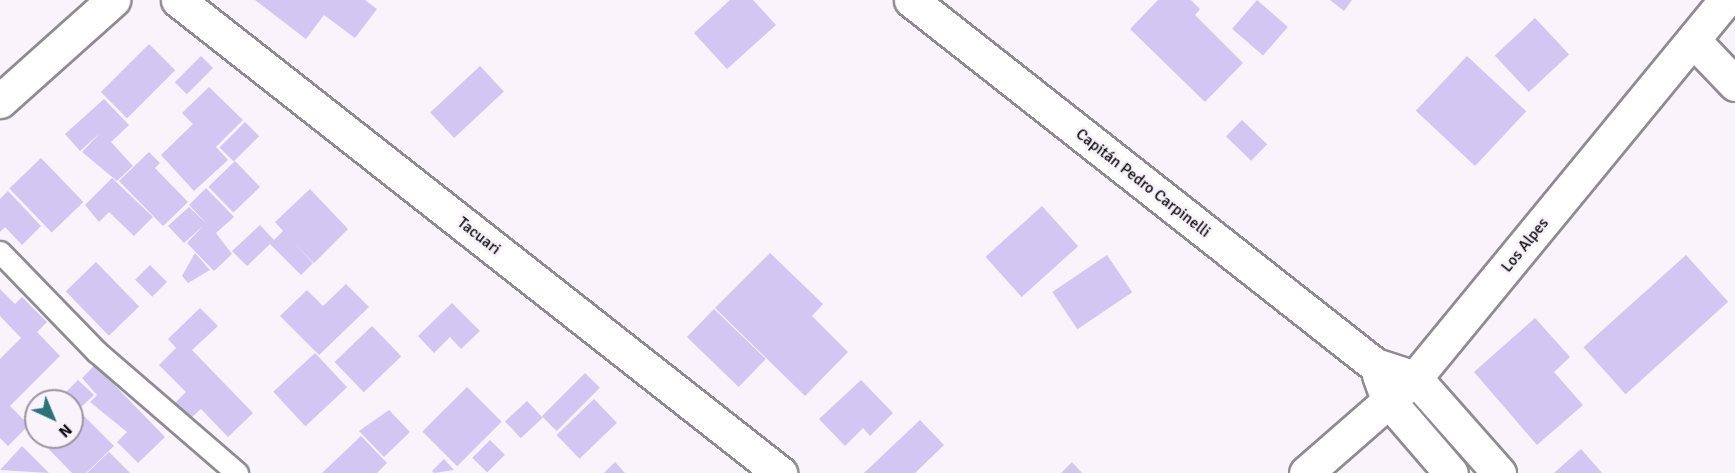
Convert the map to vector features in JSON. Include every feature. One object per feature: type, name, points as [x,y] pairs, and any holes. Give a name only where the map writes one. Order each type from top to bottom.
[{"type":"street","points":[[0,101],[113,0]]},
{"type":"street","name":"Tacuari","points":[[178,0],[780,473]]},
{"type":"street","name":"Capitán Pedro Carpinelli","points":[[911,0],[1375,365],[1415,378]]},
{"type":"street","name":"Los Alpes","points":[[1306,473],[1415,378],[1726,0]]},
{"type":"street","points":[[1693,40],[1735,84]]},
{"type":"street","points":[[1375,365],[1388,400],[1451,473]]},
{"type":"street","points":[[1415,378],[1499,473]]},
{"type":"lane","points":[[0,252],[97,352],[237,473]]},
{"type":"building","points":[[255,0],[365,0],[377,9],[355,38],[324,15],[306,39]]},
{"type":"building","points":[[730,0],[753,0],[776,25],[727,69],[694,33]]},
{"type":"building","points":[[1158,0],[1191,0],[1200,9],[1195,15],[1243,63],[1205,102],[1130,29]]},
{"type":"building","points":[[1257,0],[1288,27],[1263,56],[1232,29]]},
{"type":"building","points":[[1330,0],[1352,0],[1344,11]]},
{"type":"building","points":[[1535,18],[1569,55],[1529,92],[1495,56]]},
{"type":"building","points":[[149,44],[175,70],[127,118],[101,92]]},
{"type":"building","points":[[201,56],[213,68],[187,94],[175,82]]},
{"type":"building","points":[[1467,56],[1526,111],[1475,166],[1416,111]]},
{"type":"building","points":[[480,66],[504,92],[454,138],[430,112]]},
{"type":"building","points":[[209,87],[243,120],[216,147],[228,160],[194,191],[161,155],[193,124],[182,113]]},
{"type":"building","points":[[104,99],[129,125],[111,142],[133,166],[117,181],[82,152],[100,133],[80,151],[65,134]]},
{"type":"building","points":[[1242,120],[1267,144],[1251,161],[1226,137]]},
{"type":"building","points":[[245,122],[259,136],[234,162],[220,147]]},
{"type":"building","points":[[149,152],[160,163],[155,168],[188,202],[163,226],[119,181]]},
{"type":"building","points":[[41,158],[83,202],[52,232],[9,189]]},
{"type":"building","points":[[235,161],[260,187],[233,213],[208,187]]},
{"type":"building","points":[[112,178],[153,217],[134,236],[109,212],[99,222],[85,205]]},
{"type":"building","points":[[206,188],[234,217],[216,233],[232,254],[214,271],[187,243],[203,226],[184,243],[168,226],[189,207],[207,224],[189,205]]},
{"type":"building","points":[[310,189],[348,229],[314,263],[292,241],[313,263],[301,275],[270,244],[247,266],[232,251],[260,225],[274,240],[283,231],[275,222]]},
{"type":"building","points":[[8,191],[41,226],[22,245],[5,227],[0,232],[0,199]]},
{"type":"building","points":[[1042,206],[1078,246],[1022,297],[986,257]]},
{"type":"building","points":[[195,253],[210,270],[188,283],[182,276]]},
{"type":"building","points":[[770,253],[823,304],[812,316],[848,352],[805,396],[715,308]]},
{"type":"building","points":[[1107,255],[1132,292],[1077,329],[1052,292]]},
{"type":"building","points":[[1686,255],[1728,302],[1626,394],[1583,347]]},
{"type":"building","points":[[96,262],[139,307],[109,336],[66,291]]},
{"type":"building","points":[[150,265],[167,282],[152,297],[135,280]]},
{"type":"building","points":[[346,284],[369,307],[319,355],[280,316],[307,290],[323,306]]},
{"type":"building","points":[[0,289],[15,304],[22,297],[47,322],[37,332],[60,356],[27,389],[24,389],[24,392],[10,406],[24,420],[24,430],[8,446],[0,438],[0,359],[21,338],[0,316]]},
{"type":"building","points":[[452,303],[480,331],[461,349],[450,337],[434,353],[418,336]]},
{"type":"building","points":[[200,308],[218,326],[192,350],[253,413],[228,437],[201,409],[184,424],[169,409],[186,392],[159,365],[176,348],[168,339]]},
{"type":"building","points":[[714,309],[766,359],[739,387],[687,337]]},
{"type":"building","points":[[1535,318],[1570,357],[1554,372],[1583,405],[1537,445],[1474,372]]},
{"type":"building","points":[[372,326],[401,356],[364,392],[335,362]]},
{"type":"building","points":[[315,353],[347,387],[305,426],[273,392]]},
{"type":"building","points":[[95,365],[165,437],[138,463],[117,442],[127,432],[90,402],[97,395],[82,378]]},
{"type":"building","points":[[585,373],[600,388],[557,431],[542,416]]},
{"type":"building","points":[[78,380],[94,395],[84,404],[84,389],[69,389]]},
{"type":"building","points":[[861,380],[893,413],[870,436],[863,428],[845,446],[819,419]]},
{"type":"building","points":[[467,387],[502,422],[457,466],[422,432]]},
{"type":"building","points":[[594,399],[617,423],[580,459],[557,435]]},
{"type":"building","points":[[527,401],[543,418],[521,438],[505,421]]},
{"type":"building","points":[[389,410],[410,432],[384,457],[359,431]]},
{"type":"building","points":[[84,416],[114,446],[86,473],[72,473],[49,449],[84,449]]},
{"type":"building","points":[[920,420],[944,445],[915,473],[864,473]]},
{"type":"building","points":[[361,436],[387,463],[377,473],[322,473]]},
{"type":"building","points":[[490,440],[505,455],[487,473],[472,458]]},
{"type":"building","points":[[22,446],[49,473],[0,470]]},
{"type":"building","points":[[1581,449],[1602,473],[1554,473]]},
{"type":"building","points":[[109,452],[130,473],[87,473]]},
{"type":"building","points":[[444,459],[454,470],[434,473],[432,471]]},
{"type":"building","points":[[615,462],[625,473],[604,473]]},
{"type":"building","points":[[1072,462],[1082,473],[1061,473]]}]
